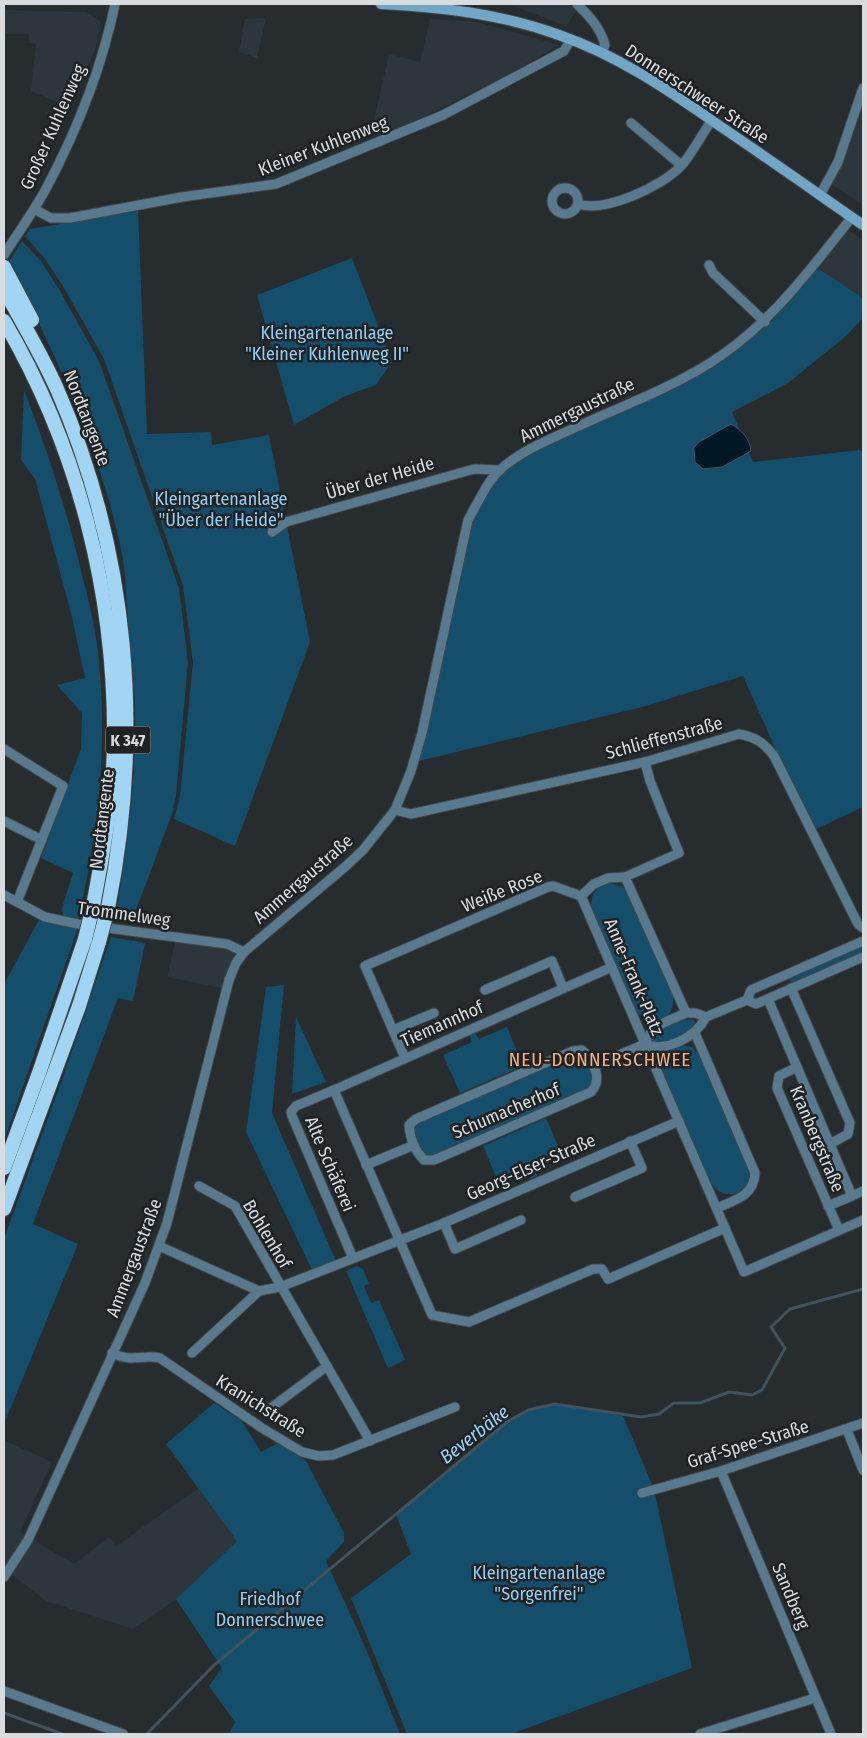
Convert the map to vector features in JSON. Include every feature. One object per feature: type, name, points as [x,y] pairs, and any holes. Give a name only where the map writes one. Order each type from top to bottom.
[{"type":"highway","name":"Nordtangente","points":[[4,1209],[79,1006],[99,942],[118,858],[128,746],[121,614],[114,572],[92,482],[73,428],[6,278]]},
{"type":"highway","name":"Nordtangente","points":[[4,321],[43,396],[77,487],[90,530],[106,615],[112,672],[114,745],[104,846],[85,939],[40,1073],[4,1168]]},
{"type":"highway","name":"K 347","points":[[4,337],[8,344],[23,355]]},
{"type":"main road","name":"Donnerschweer Straße","points":[[381,4],[454,8],[520,22],[571,39],[602,52],[657,83],[863,224]]},
{"type":"street","name":"Großer Kuhlenweg","points":[[4,256],[34,209],[58,164],[102,54],[115,4]]},
{"type":"street","points":[[577,4],[592,18],[602,33],[605,45],[602,52]]},
{"type":"street","name":"Kleiner Kuhlenweg","points":[[34,209],[51,218],[70,218],[212,192],[262,188],[276,184],[443,115],[564,51],[571,39]]},
{"type":"street","points":[[820,195],[838,162],[863,88]]},
{"type":"street","points":[[578,204],[587,207],[615,202],[654,187],[681,165],[712,120]]},
{"type":"street","points":[[631,123],[681,165]]},
{"type":"street","name":"Ammergaustraße","points":[[4,1577],[28,1540],[159,1246],[181,1174],[229,980],[236,963],[244,952],[363,850],[395,810],[411,771],[422,733],[468,520],[500,470],[532,447],[696,371],[739,344],[765,322],[852,217]]},
{"type":"street","points":[[708,265],[713,274],[765,322]]},
{"type":"street","name":"Über der Heide","points":[[272,532],[286,522],[384,493],[474,469],[500,470]]},
{"type":"street","name":"Schlieffenstraße","points":[[395,810],[411,814],[644,762],[739,734],[751,736],[764,743],[774,756],[858,924],[863,928]]},
{"type":"street","points":[[4,749],[64,786],[17,902]]},
{"type":"street","points":[[581,896],[594,884],[608,878],[625,877],[679,853],[644,762]]},
{"type":"street","points":[[4,821],[42,840]]},
{"type":"street","name":"Anne-Frank-Platz","points":[[625,877],[686,1014]]},
{"type":"street","name":"Weiße Rose","points":[[405,1058],[365,966],[548,887],[553,886],[581,896]]},
{"type":"street","name":"Trommelweg","points":[[4,895],[45,917],[78,924],[227,944],[244,952]]},
{"type":"street","name":"Anne-Frank-Platz","points":[[581,896],[744,1272],[839,1230]]},
{"type":"street","points":[[747,1000],[750,990],[863,940]]},
{"type":"street","points":[[593,1066],[645,1044],[655,1048],[663,1047],[695,1033],[706,1017],[747,1000],[756,1004],[863,957]]},
{"type":"street","name":"Tiemannhof","points":[[485,990],[552,962],[564,988]]},
{"type":"street","name":"Tiemannhof","points":[[334,1090],[612,967]]},
{"type":"street","name":"Kranbergstraße","points":[[791,988],[850,1127],[845,1137],[830,1144]]},
{"type":"street","name":"Kranbergstraße","points":[[768,998],[852,1196]]},
{"type":"street","name":"Tiemannhof","points":[[394,1030],[434,1013]]},
{"type":"street","points":[[645,1044],[648,1034],[654,1027],[686,1014],[695,1013],[706,1017]]},
{"type":"street","points":[[695,1033],[755,1172],[755,1180],[747,1194],[716,1208]]},
{"type":"street","name":"Schumacherhof","points":[[582,1050],[590,1057],[598,1076],[597,1086],[591,1092],[434,1160],[424,1160],[414,1145],[409,1125],[416,1119],[574,1051],[582,1050]]},
{"type":"street","name":"Kranbergstraße","points":[[797,1067],[782,1074],[776,1084],[839,1230]]},
{"type":"street","name":"Alte Schäferei","points":[[353,1258],[291,1112],[296,1106],[334,1090],[432,1315],[470,1322],[593,1268],[602,1269],[608,1279],[725,1228]]},
{"type":"street","name":"Georg-Elser-Straße","points":[[259,1291],[280,1287],[444,1223],[679,1120]]},
{"type":"street","points":[[575,1197],[642,1168],[630,1141]]},
{"type":"street","points":[[366,1165],[414,1145]]},
{"type":"street","name":"Bohlenhof","points":[[199,1186],[235,1206],[370,1441]]},
{"type":"street","name":"Kranbergstraße","points":[[828,1206],[863,1191]]},
{"type":"street","points":[[444,1223],[455,1249],[521,1220]]},
{"type":"street","points":[[839,1230],[863,1220]]},
{"type":"street","points":[[159,1246],[259,1291],[192,1353]]},
{"type":"street","name":"Kranichstraße","points":[[112,1353],[125,1360],[147,1356],[160,1358],[262,1428],[308,1454],[333,1455],[455,1407]]},
{"type":"street","points":[[271,1408],[327,1366]]},
{"type":"street","name":"Graf-Spee-Straße","points":[[642,1493],[720,1471],[863,1424]]},
{"type":"street","points":[[847,1430],[863,1470]]},
{"type":"street","name":"Sandberg","points":[[720,1471],[831,1734]]},
{"type":"street","points":[[4,1690],[123,1734]]},
{"type":"street","points":[[700,1734],[815,1698]]},
{"type":"shaded area","points":[[508,4],[570,4],[576,11],[566,26]]},
{"type":"shaded area","points":[[4,10],[86,12],[101,22],[96,47],[71,108],[31,91],[36,44],[29,43],[29,34],[6,34],[4,48]]},
{"type":"shaded area","points":[[266,18],[257,58],[239,52],[245,19]]},
{"type":"shaded area","points":[[430,19],[477,22],[559,45],[513,72],[398,129],[370,137],[389,54],[420,62]]},
{"type":"shaded area","points":[[863,107],[863,205],[829,183]]},
{"type":"shaded area","points":[[846,229],[863,240],[863,298],[816,267]]},
{"type":"shaded area","points":[[731,424],[744,435],[749,442],[751,451],[722,467],[703,469],[695,462],[694,448],[699,442]]},
{"type":"shaded area","points":[[176,938],[227,944],[244,952],[226,989],[167,977]]},
{"type":"shaded area","points":[[4,1440],[52,1462],[20,1532],[74,1564],[109,1537],[116,1546],[199,1488],[237,1541],[176,1599],[133,1629],[46,1601],[14,1576],[4,1571]]},
{"type":"green space","name":"Kleingartenanlage \"Über der Heide\"","points":[[138,211],[147,434],[211,432],[212,445],[269,435],[310,642],[235,846],[174,819],[180,796],[193,662],[183,586],[104,359],[64,288],[45,259],[25,236],[30,229]]},
{"type":"green space","points":[[22,241],[41,261],[99,361],[179,588],[188,662],[176,795],[172,814],[132,921],[115,919],[133,784],[135,738],[133,680],[122,554],[113,515],[89,440],[43,332],[9,262]]},
{"type":"green space","name":"Kleingartenanlage \"Kleiner Kuhlenweg II\"","points":[[352,258],[392,362],[376,385],[345,396],[294,425],[257,295]]},
{"type":"green space","points":[[816,267],[863,298],[863,318],[845,337],[788,383],[732,412],[753,462],[860,450],[863,453],[863,807],[812,831],[743,676],[642,707],[419,761],[471,521],[489,490],[503,471],[534,450],[740,347],[772,321]]},
{"type":"green space","points":[[24,390],[63,504],[89,601],[97,645],[102,714],[100,783],[92,852],[78,920],[63,918],[62,908],[73,873],[41,858],[81,749],[82,713],[57,685],[85,678],[71,613],[35,479],[21,460]]},
{"type":"green space","points":[[609,883],[621,886],[626,890],[672,993],[672,1008],[669,1013],[659,1020],[645,1018],[638,1014],[592,912],[591,902],[594,893],[600,887]]},
{"type":"green space","points":[[39,920],[78,928],[4,1141],[4,984]]},
{"type":"green space","points":[[111,937],[145,943],[133,1001],[118,998],[33,1224],[78,1244],[4,1424],[4,1238],[61,1083]]},
{"type":"green space","points":[[862,944],[863,953],[793,983],[789,980],[790,977]]},
{"type":"green space","points":[[284,985],[272,1113],[336,1261],[312,1270],[246,1132],[266,987]]},
{"type":"green space","points":[[296,1017],[326,1082],[292,1094]]},
{"type":"green space","points":[[685,1020],[694,1020],[695,1023],[687,1032],[669,1041],[651,1041],[653,1036],[661,1029]]},
{"type":"green space","points":[[507,1027],[523,1066],[460,1093],[443,1055],[472,1042],[469,1035],[475,1033],[479,1039]]},
{"type":"green space","points":[[680,1045],[692,1047],[701,1057],[750,1173],[749,1181],[745,1187],[735,1194],[722,1193],[711,1183],[663,1073],[662,1063],[667,1051]]},
{"type":"green space","points":[[571,1055],[580,1056],[586,1061],[594,1078],[590,1089],[432,1157],[424,1153],[419,1147],[413,1130],[417,1123]]},
{"type":"green space","points":[[546,1118],[563,1157],[535,1169],[537,1176],[531,1179],[528,1172],[499,1184],[483,1146]]},
{"type":"green space","points":[[356,1266],[363,1269],[369,1284],[364,1286],[371,1303],[379,1300],[405,1360],[388,1368],[346,1271]]},
{"type":"green space","name":"Friedhof Donnerschwee","points":[[214,1403],[241,1420],[261,1452],[279,1443],[306,1461],[344,1533],[344,1542],[326,1561],[366,1649],[400,1734],[229,1734],[235,1722],[209,1686],[222,1668],[176,1599],[237,1541],[166,1444]]},
{"type":"green space","name":"Kleingartenanlage \"Sorgenfrei\"","points":[[555,1404],[623,1416],[654,1489],[692,1668],[511,1734],[407,1734],[351,1598],[411,1554],[396,1515],[507,1422],[526,1411]]},
{"type":"waterway","name":"Beverbäke","points":[[147,1734],[213,1666],[507,1422],[528,1410],[555,1404],[641,1417],[659,1414],[674,1403],[700,1403],[729,1392],[752,1395],[762,1390],[785,1348],[771,1327],[790,1309],[863,1289]]},
{"type":"waterway","name":"Beverbäke","points":[[4,1713],[62,1734]]},
{"type":"district","name":"NEU-DONNERSCHWEE","points":[[600,1059]]}]
